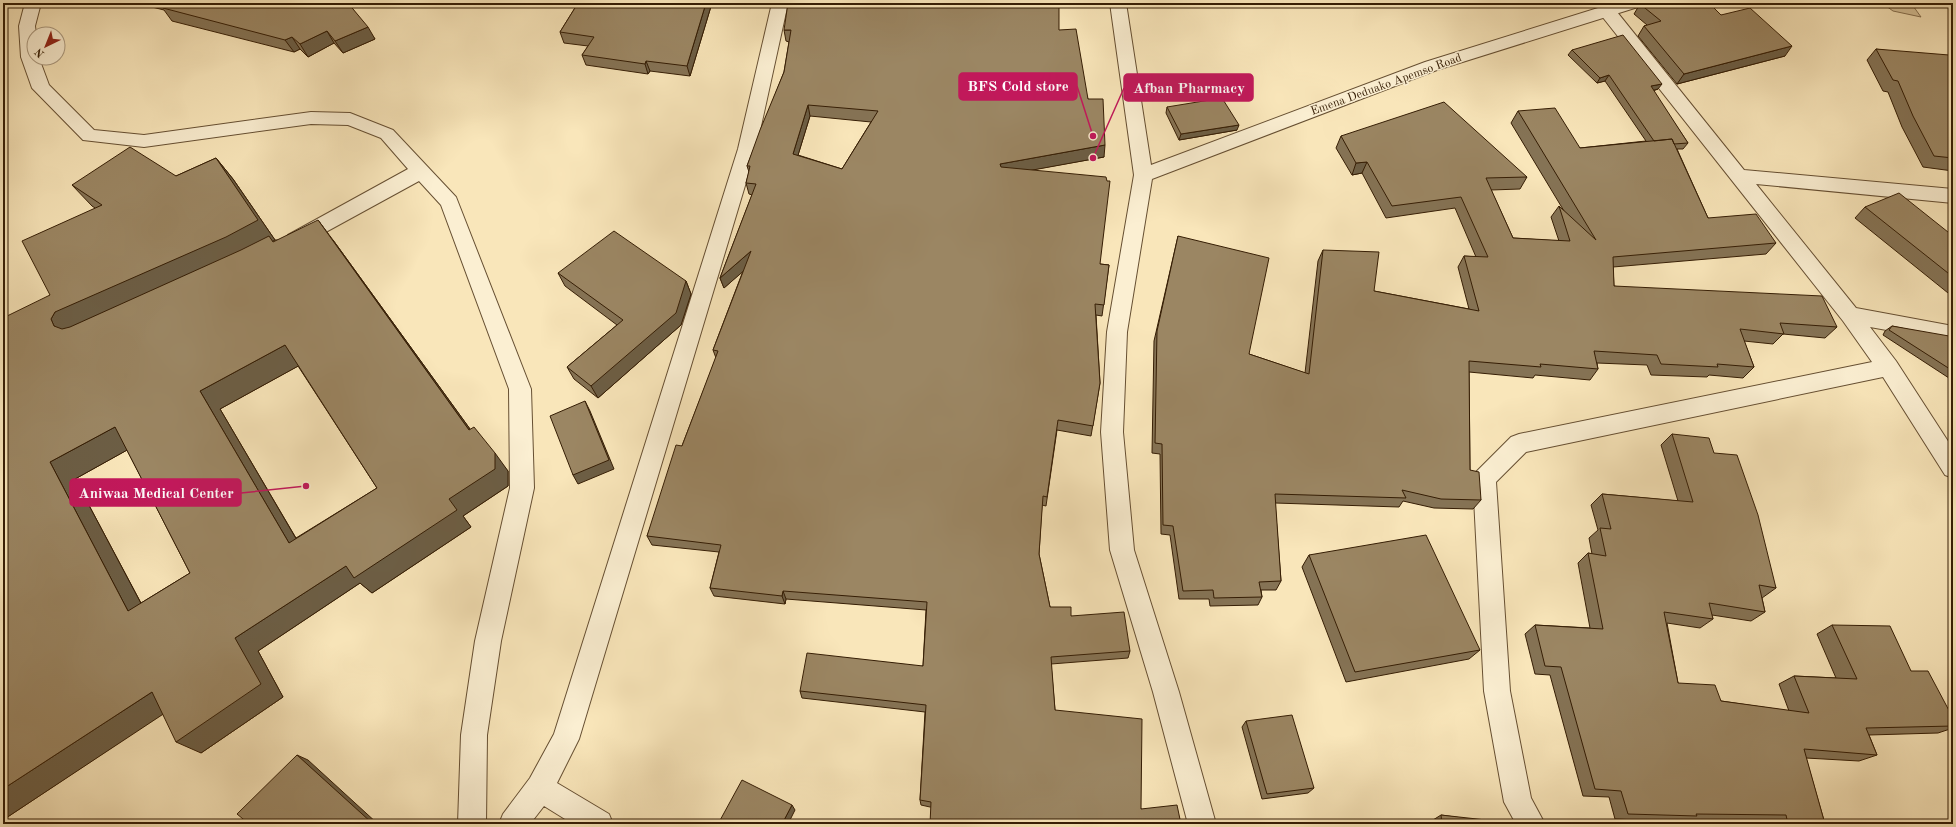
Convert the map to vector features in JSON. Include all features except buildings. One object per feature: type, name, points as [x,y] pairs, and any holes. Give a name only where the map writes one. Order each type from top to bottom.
[{"type":"street","points":[[33,3],[27,26],[30,57],[41,88],[89,136],[144,141],[311,118],[350,119],[387,134],[449,202],[520,389],[522,488],[488,641],[474,735],[472,824]]},
{"type":"street","points":[[513,824],[540,788],[566,739],[743,164],[780,3]]},
{"type":"street","points":[[1118,3],[1143,175],[1117,332],[1112,432],[1122,550],[1166,692],[1202,824]]},
{"type":"street","name":"Emena Deduako Apemso Road","points":[[1143,175],[1431,66],[1632,3]]},
{"type":"street","points":[[1608,11],[1850,315],[1888,367],[1953,468]]},
{"type":"street","points":[[278,250],[420,171]]},
{"type":"street","points":[[1738,176],[1953,196]]},
{"type":"street","points":[[1850,315],[1953,334]]},
{"type":"street","points":[[1531,824],[1518,802],[1497,691],[1484,479],[1519,444],[1888,367]]},
{"type":"street","points":[[540,788],[599,824]]},
{"type":"shaded area","points":[[1882,3],[1911,3],[1921,17],[1893,11]]},
{"type":"place","name":"BFS Cold store","points":[[1093,136]]},
{"type":"place","name":"Afban Pharmacy","points":[[1093,158]]},
{"type":"place","name":"Aniwaa Medical Center","points":[[306,486]]}]
